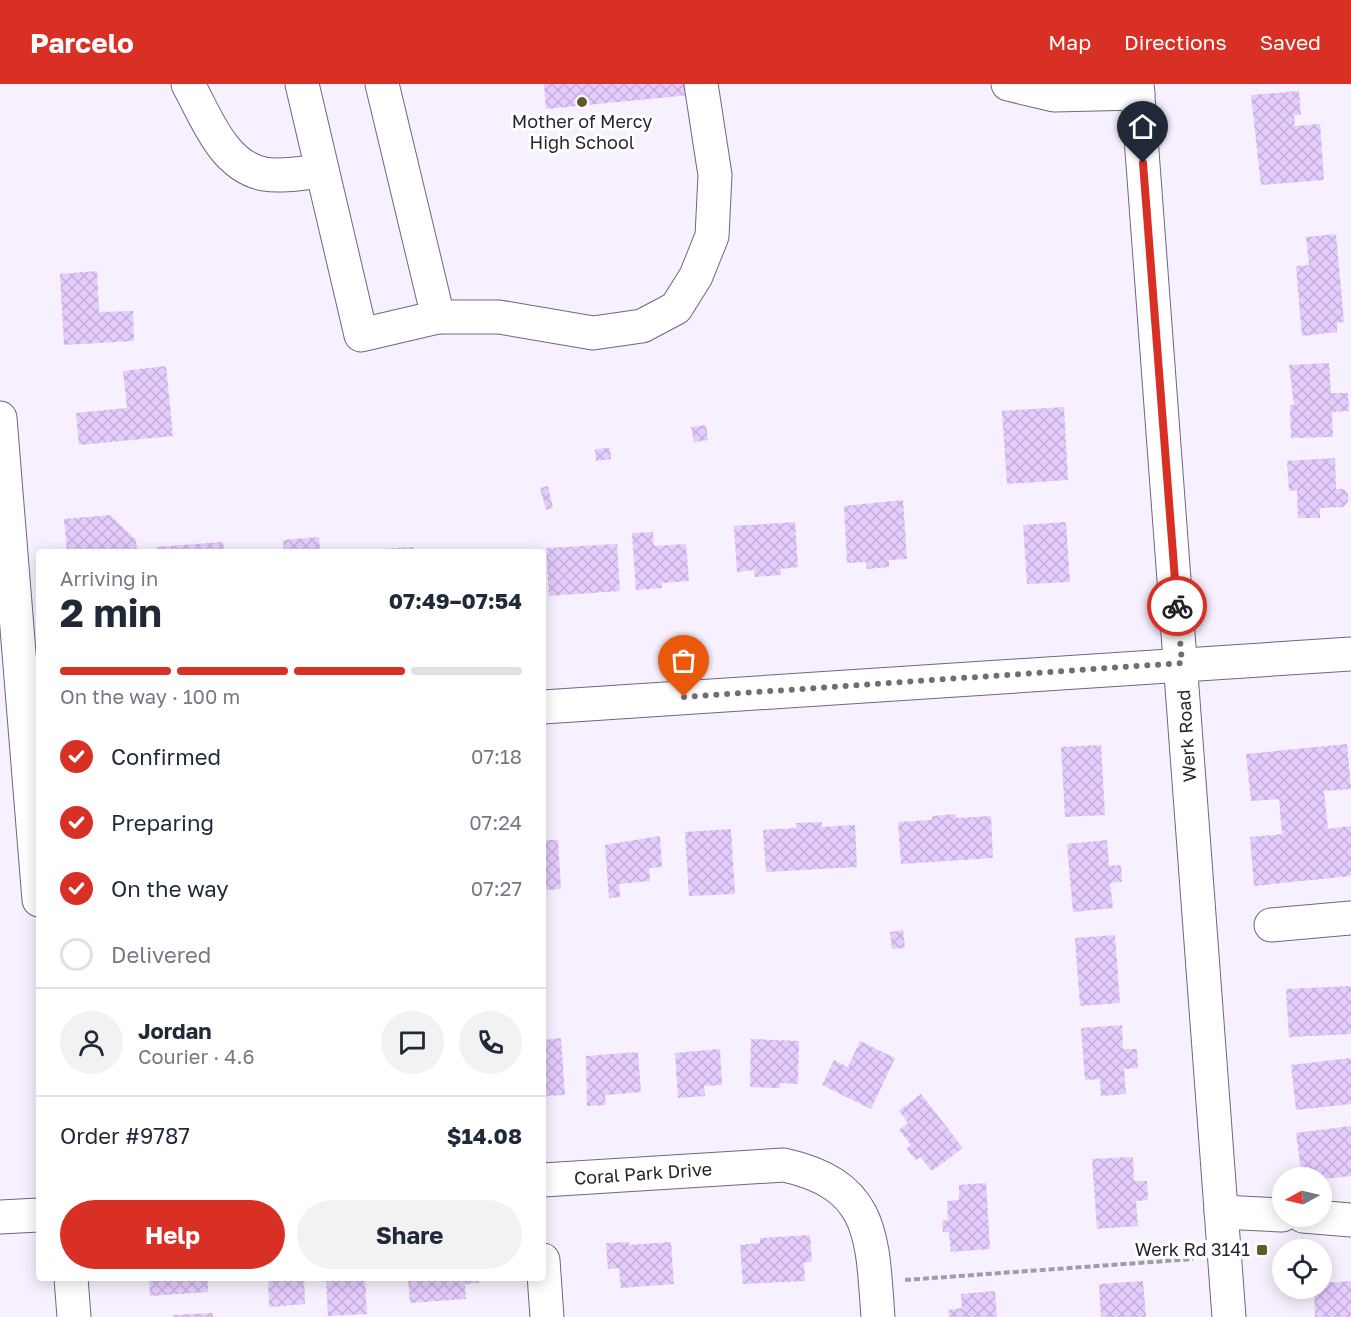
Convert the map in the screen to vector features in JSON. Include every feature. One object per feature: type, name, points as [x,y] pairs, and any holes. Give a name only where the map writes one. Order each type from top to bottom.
[{"type":"street","points":[[188,84],[218,142],[241,162],[263,174],[321,171]]},
{"type":"street","points":[[302,84],[361,335],[438,317],[499,317],[593,333],[642,326],[676,308],[696,276],[712,236],[715,175],[701,84]]},
{"type":"street","points":[[382,84],[438,317]]},
{"type":"street","points":[[1008,84],[1054,95],[1138,89]]},
{"type":"street","name":"Werk Road","points":[[1138,89],[1229,1317]]},
{"type":"street","points":[[0,418],[21,739],[36,873]]},
{"type":"street","points":[[546,707],[1182,663],[1351,654]]},
{"type":"street","points":[[1271,925],[1351,918]]},
{"type":"street","name":"Coral Park Drive","points":[[546,1180],[784,1165],[807,1170],[837,1184],[852,1200],[863,1219],[873,1257],[878,1317]]},
{"type":"street","points":[[1221,1212],[1272,1215]]},
{"type":"street","points":[[0,1217],[36,1215]]},
{"type":"street","points":[[1332,1218],[1351,1220]]},
{"type":"street","points":[[71,1281],[74,1317]]},
{"type":"street","points":[[544,1281],[547,1317]]},
{"type":"path","points":[[875,1282],[1224,1257]]},
{"type":"building","name":"Mother of Mercy High School","points":[[544,84],[689,84],[690,95],[546,109]]},
{"type":"building","points":[[1299,91],[1301,115],[1294,115],[1295,126],[1320,124],[1324,180],[1261,185],[1251,95]]},
{"type":"building","points":[[1336,234],[1344,322],[1337,323],[1337,332],[1302,336],[1296,266],[1309,265],[1306,237]]},
{"type":"building","points":[[97,271],[99,312],[133,311],[134,341],[64,345],[60,274]]},
{"type":"building","points":[[1329,363],[1331,393],[1348,393],[1349,411],[1332,412],[1333,437],[1291,438],[1290,405],[1294,405],[1289,365]]},
{"type":"building","points":[[166,366],[173,436],[79,445],[76,413],[127,408],[123,371]]},
{"type":"building","points":[[1064,407],[1068,480],[1007,484],[1002,411]]},
{"type":"building","points":[[706,425],[708,440],[694,442],[691,427]]},
{"type":"building","points":[[610,448],[611,459],[596,461],[595,449]]},
{"type":"building","points":[[1335,458],[1336,489],[1343,489],[1348,493],[1348,502],[1343,507],[1320,508],[1320,518],[1298,518],[1297,490],[1289,491],[1287,461]]},
{"type":"building","points":[[548,486],[553,508],[546,510],[540,488]]},
{"type":"building","points":[[903,500],[907,559],[889,560],[889,567],[867,569],[866,562],[847,563],[844,506]]},
{"type":"building","points":[[110,515],[136,540],[137,549],[67,549],[64,519]]},
{"type":"building","points":[[795,522],[798,567],[781,569],[781,575],[755,577],[754,570],[737,572],[734,526]]},
{"type":"building","points":[[1066,522],[1070,582],[1027,584],[1023,525]]},
{"type":"building","points":[[653,532],[654,546],[686,544],[689,581],[662,583],[662,588],[636,590],[632,533]]},
{"type":"building","points":[[319,537],[320,549],[284,549],[283,540]]},
{"type":"building","points":[[223,542],[224,549],[156,549],[156,547]]},
{"type":"building","points":[[617,544],[620,591],[549,596],[546,548]]},
{"type":"building","points":[[413,547],[413,549],[382,549]]},
{"type":"building","points":[[1347,744],[1351,789],[1324,791],[1328,829],[1351,826],[1351,876],[1254,886],[1250,837],[1282,834],[1279,799],[1251,801],[1246,754]]},
{"type":"building","points":[[1101,745],[1105,815],[1065,817],[1061,747]]},
{"type":"building","points":[[956,814],[956,818],[991,816],[993,858],[901,864],[898,822],[932,820],[932,816]]},
{"type":"building","points":[[822,822],[822,827],[855,825],[857,867],[766,872],[763,830],[796,828],[796,823]]},
{"type":"building","points":[[731,829],[735,894],[689,896],[685,832]]},
{"type":"building","points":[[660,836],[662,867],[649,868],[650,881],[619,884],[620,897],[609,898],[605,845]]},
{"type":"building","points":[[546,840],[558,840],[561,889],[546,890]]},
{"type":"building","points":[[1107,840],[1109,866],[1121,865],[1122,882],[1110,883],[1113,908],[1073,912],[1067,844]]},
{"type":"building","points":[[903,930],[905,948],[892,949],[890,932]]},
{"type":"building","points":[[1115,935],[1120,1003],[1080,1006],[1075,938]]},
{"type":"building","points":[[1351,986],[1351,1034],[1289,1037],[1286,989]]},
{"type":"building","points":[[1122,1025],[1123,1049],[1137,1049],[1138,1068],[1124,1069],[1126,1094],[1101,1096],[1100,1079],[1085,1080],[1081,1028]]},
{"type":"building","points":[[561,1038],[565,1095],[546,1096],[546,1040]]},
{"type":"building","points":[[751,1039],[799,1041],[798,1084],[780,1083],[780,1088],[750,1087]]},
{"type":"building","points":[[860,1041],[895,1058],[871,1109],[822,1085],[834,1060],[848,1067]]},
{"type":"building","points":[[720,1049],[722,1085],[704,1086],[705,1096],[678,1098],[675,1053]]},
{"type":"building","points":[[638,1052],[641,1092],[605,1095],[606,1105],[587,1106],[586,1056]]},
{"type":"building","points":[[1351,1058],[1351,1104],[1296,1110],[1291,1065]]},
{"type":"building","points":[[921,1094],[963,1148],[932,1171],[920,1157],[916,1160],[906,1149],[911,1145],[899,1130],[908,1123],[899,1111]]},
{"type":"building","points":[[1351,1126],[1351,1176],[1332,1178],[1332,1167],[1301,1167],[1296,1133]]},
{"type":"building","points":[[1133,1157],[1134,1181],[1147,1181],[1148,1200],[1136,1201],[1138,1226],[1097,1229],[1092,1159]]},
{"type":"building","points":[[986,1183],[990,1249],[951,1252],[949,1232],[943,1232],[942,1221],[948,1220],[947,1201],[959,1200],[959,1185]]},
{"type":"building","points":[[810,1235],[812,1262],[804,1262],[805,1281],[743,1284],[740,1245],[760,1243],[760,1238]]},
{"type":"building","points":[[629,1242],[629,1245],[671,1242],[674,1284],[621,1288],[619,1268],[608,1269],[606,1243]]},
{"type":"building","points":[[149,1281],[208,1281],[208,1292],[150,1296]]},
{"type":"building","points":[[268,1281],[304,1281],[305,1304],[269,1307]]},
{"type":"building","points":[[326,1281],[365,1281],[367,1314],[328,1316]]},
{"type":"building","points":[[408,1281],[479,1281],[479,1283],[465,1284],[466,1299],[410,1303]]},
{"type":"building","points":[[1143,1281],[1146,1317],[1101,1317],[1099,1284]]},
{"type":"building","points":[[1351,1281],[1351,1317],[1315,1317],[1314,1299],[1332,1299],[1332,1282]]},
{"type":"building","points":[[995,1291],[997,1317],[949,1317],[948,1310],[962,1308],[961,1294]]},
{"type":"building","points":[[213,1313],[213,1317],[173,1317],[173,1315]]},
{"type":"way so far","points":[[684,697],[1182,663],[1177,606]]},
{"type":"place","name":"Mother of Mercy High School","points":[[582,102]]},
{"type":"place","name":"Werk Rd 3141","points":[[1262,1250]]},
{"type":"route","points":[[1143,163],[1177,606]]}]
